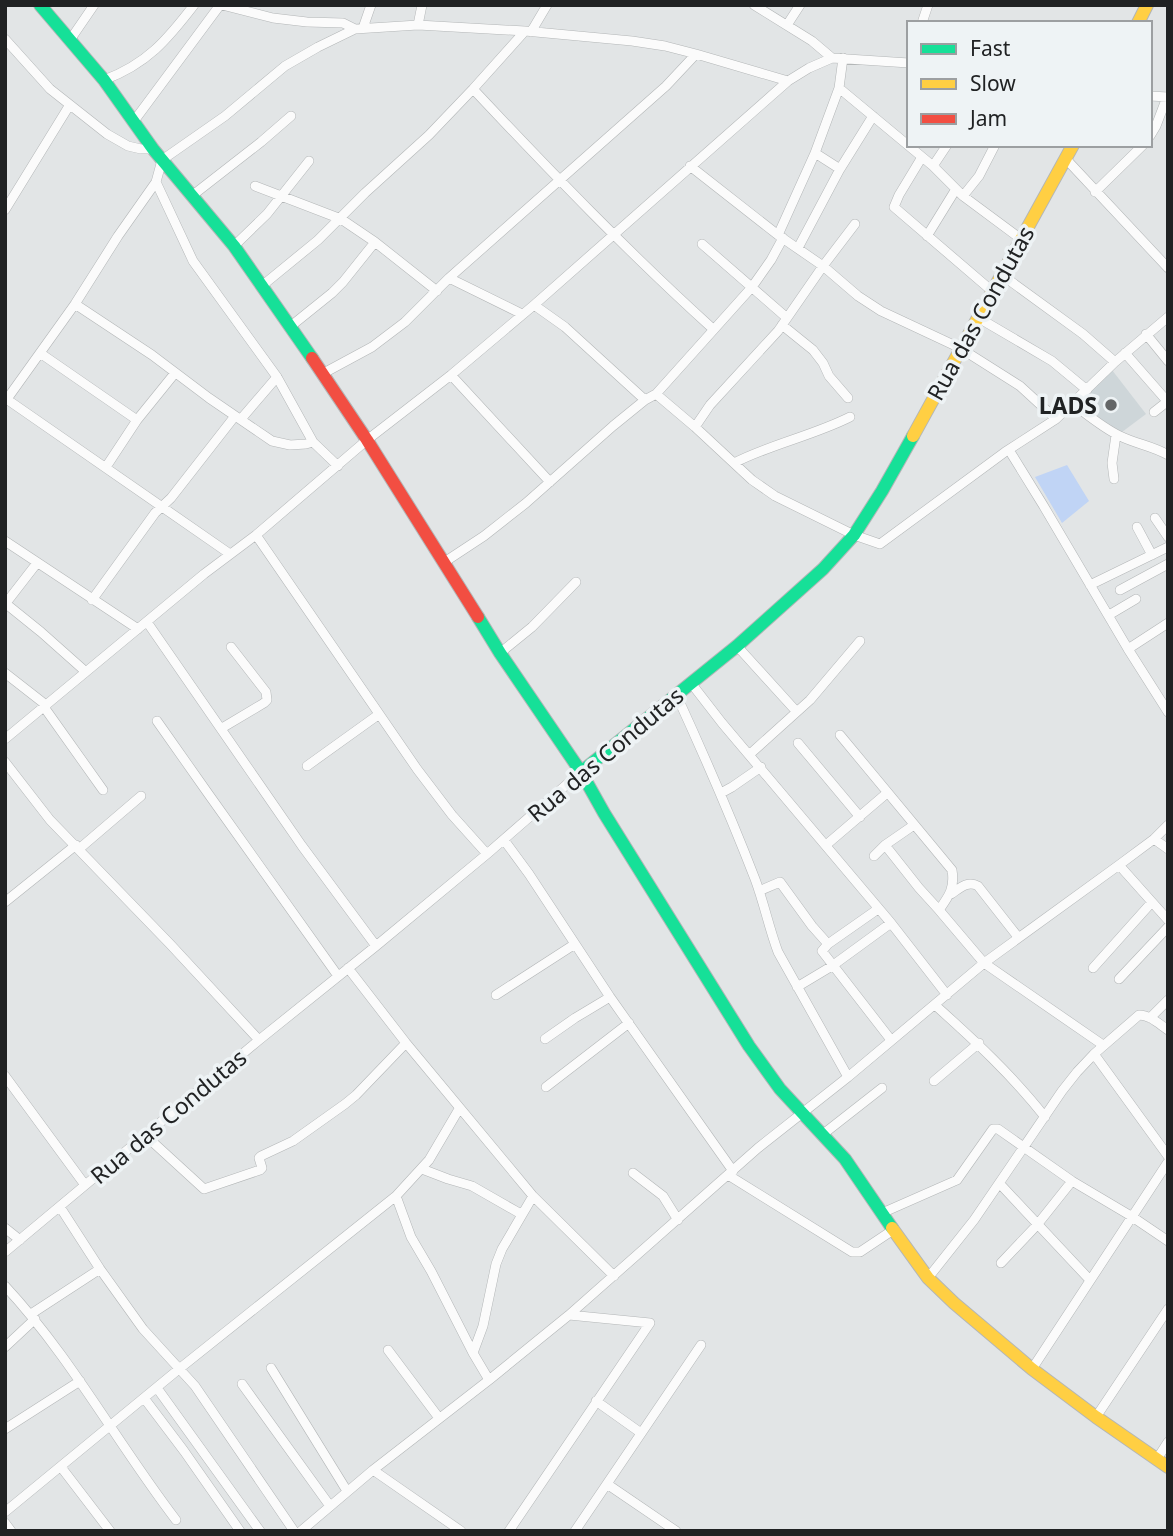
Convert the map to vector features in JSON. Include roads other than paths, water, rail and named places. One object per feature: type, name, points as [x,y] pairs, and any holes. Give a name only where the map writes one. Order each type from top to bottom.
[{"type":"street","points":[[40,5],[104,80],[153,149],[234,246],[292,326],[500,653],[581,772],[749,1046],[780,1089],[856,1173],[928,1278],[1032,1369],[1096,1418],[1162,1463],[1168,1442]]},
{"type":"street","points":[[70,40],[94,5]]},
{"type":"street","points":[[104,80],[123,73],[160,46],[194,5]]},
{"type":"street","points":[[134,121],[221,5],[273,18],[342,23],[359,29]]},
{"type":"street","points":[[359,29],[371,5]]},
{"type":"street","points":[[418,24],[422,5]]},
{"type":"street","points":[[263,285],[318,240],[429,135],[528,32],[547,5]]},
{"type":"street","points":[[754,5],[823,49],[832,58]]},
{"type":"street","points":[[787,25],[800,5]]},
{"type":"street","points":[[1139,21],[1147,5]]},
{"type":"street","points":[[230,554],[6,398],[75,304],[156,182],[162,160],[225,116],[285,66],[318,47],[359,29],[418,24],[632,41],[665,46],[788,81]]},
{"type":"street","points":[[5,39],[69,106],[117,141],[141,149],[153,149]]},
{"type":"street","points":[[322,374],[372,347],[405,322],[449,278],[666,86],[696,54]]},
{"type":"street","points":[[5,739],[256,535],[367,440],[451,375],[788,81],[832,58],[907,63]]},
{"type":"street","points":[[443,563],[484,536],[526,503],[645,400],[656,394],[752,287],[771,260],[814,153],[839,88],[843,58]]},
{"type":"street","points":[[839,88],[907,144]]},
{"type":"street","points":[[473,89],[559,180],[659,280],[713,329]]},
{"type":"street","points":[[1152,133],[1168,97]]},
{"type":"street","points":[[5,210],[69,106]]},
{"type":"street","points":[[193,195],[291,116]]},
{"type":"street","points":[[798,248],[840,169],[873,116]]},
{"type":"street","points":[[910,147],[959,192],[1021,239]]},
{"type":"street","points":[[933,166],[946,147]]},
{"type":"street","points":[[927,236],[959,192],[979,176],[994,147]]},
{"type":"street","name":"Rua das Condutas","points":[[5,1252],[504,840],[581,772],[737,646],[823,569],[854,535],[888,480],[1072,147]]},
{"type":"street","points":[[1095,192],[1141,147]]},
{"type":"street","points":[[814,153],[840,169]]},
{"type":"street","points":[[922,157],[894,207],[992,291]]},
{"type":"street","points":[[1066,159],[1168,268]]},
{"type":"street","points":[[234,246],[267,214],[309,160]]},
{"type":"street","points":[[690,166],[869,304],[960,348],[1020,386],[1056,419]]},
{"type":"street","points":[[156,182],[193,261],[277,377],[313,442],[338,466]]},
{"type":"street","points":[[255,186],[341,219],[437,291]]},
{"type":"street","points":[[695,427],[710,405],[785,321],[855,224]]},
{"type":"street","points":[[292,326],[343,282],[375,242]]},
{"type":"street","points":[[702,244],[752,287],[813,350],[829,376],[848,398]]},
{"type":"street","points":[[1002,275],[1083,334],[1115,362]]},
{"type":"street","points":[[449,278],[522,314]]},
{"type":"street","points":[[75,304],[238,418],[280,444],[313,442]]},
{"type":"street","points":[[534,305],[565,327],[645,400]]},
{"type":"street","points":[[977,317],[1052,361],[1087,390]]},
{"type":"street","points":[[656,394],[752,480],[775,496],[854,535],[883,543],[1009,450],[1056,419],[1115,362],[1168,317]]},
{"type":"street","points":[[1146,334],[1168,361]]},
{"type":"street","points":[[1125,353],[1168,401],[1154,412]]},
{"type":"street","points":[[40,354],[137,420]]},
{"type":"street","points":[[106,467],[137,420],[175,373]]},
{"type":"street","points":[[451,375],[550,482]]},
{"type":"street","points":[[92,600],[155,513],[277,377]]},
{"type":"street","points":[[1073,404],[1116,435],[1168,455]]},
{"type":"street","points":[[734,463],[824,430],[850,417]]},
{"type":"street","points":[[1114,480],[1112,463],[1116,435]]},
{"type":"street","points":[[1009,450],[1128,649],[1166,705]]},
{"type":"street","points":[[1155,518],[1168,537]]},
{"type":"street","points":[[1137,527],[1152,555]]},
{"type":"street","points":[[256,535],[378,715],[444,805],[487,854]]},
{"type":"street","points":[[5,541],[138,629]]},
{"type":"street","points":[[1090,584],[1168,547]]},
{"type":"street","points":[[37,563],[5,603],[86,672]]},
{"type":"street","points":[[1120,590],[1168,564]]},
{"type":"street","points":[[500,653],[533,627],[576,582]]},
{"type":"street","points":[[1109,615],[1136,599]]},
{"type":"street","points":[[147,622],[302,846],[376,946]]},
{"type":"street","points":[[1128,649],[1168,623]]},
{"type":"street","points":[[750,754],[810,700],[860,641]]},
{"type":"street","points":[[737,646],[796,711]]},
{"type":"street","points":[[222,728],[267,700],[265,692],[231,647]]},
{"type":"street","points":[[5,673],[45,706],[103,790]]},
{"type":"street","points":[[691,682],[722,723],[891,923],[947,995]]},
{"type":"street","points":[[676,694],[721,793],[759,891],[778,952],[848,1077]]},
{"type":"street","points":[[307,766],[378,715]]},
{"type":"street","points":[[157,721],[338,976]]},
{"type":"street","points":[[840,735],[952,870],[951,894]]},
{"type":"street","points":[[798,743],[860,817]]},
{"type":"street","points":[[5,762],[50,820],[259,1040]]},
{"type":"street","points":[[721,793],[733,788],[761,767]]},
{"type":"street","points":[[826,845],[887,793]]},
{"type":"street","points":[[5,902],[141,796]]},
{"type":"street","points":[[874,856],[914,825]]},
{"type":"street","points":[[301,1531],[347,1491],[569,1315],[758,1148],[984,963],[1154,839],[1168,825]]},
{"type":"street","points":[[1154,839],[1168,849]]},
{"type":"street","points":[[504,840],[731,1173],[852,1252],[860,1252],[893,1230]]},
{"type":"street","points":[[885,845],[984,963],[1103,1045]]},
{"type":"street","points":[[1119,865],[1168,920]]},
{"type":"street","points":[[759,891],[780,882],[828,944]]},
{"type":"street","points":[[940,909],[951,894],[968,883],[973,883],[1018,937]]},
{"type":"street","points":[[1093,968],[1152,902]]},
{"type":"street","points":[[878,909],[828,944],[822,949],[822,953],[891,1040]]},
{"type":"street","points":[[797,987],[832,966],[891,923]]},
{"type":"street","points":[[1119,979],[1168,927]]},
{"type":"street","points":[[496,995],[575,944]]},
{"type":"street","points":[[348,968],[406,1043],[533,1196],[614,1276]]},
{"type":"street","points":[[545,1039],[610,997]]},
{"type":"street","points":[[1150,1018],[1168,1000]]},
{"type":"street","points":[[934,1005],[979,1044],[1028,1095],[1045,1117]]},
{"type":"street","points":[[928,1278],[1000,1184],[1062,1091],[1094,1054],[1139,1015],[1143,1014],[1168,1030]]},
{"type":"street","points":[[546,1087],[629,1023]]},
{"type":"street","points":[[145,1135],[204,1189],[260,1171],[261,1156],[293,1141],[345,1104],[406,1043]]},
{"type":"street","points":[[934,1081],[979,1044]]},
{"type":"street","points":[[1094,1054],[1168,1156]]},
{"type":"street","points":[[5,1076],[85,1185]]},
{"type":"street","points":[[822,1135],[882,1088]]},
{"type":"street","points":[[5,1512],[396,1196],[435,1152],[459,1108]]},
{"type":"street","points":[[882,1213],[957,1180],[993,1129],[998,1129],[1072,1181],[1168,1241]]},
{"type":"street","points":[[1032,1369],[1168,1162]]},
{"type":"street","points":[[422,1169],[472,1186],[521,1214]]},
{"type":"street","points":[[633,1173],[663,1196],[678,1220]]},
{"type":"street","points":[[1001,1263],[1037,1225],[1072,1181]]},
{"type":"street","points":[[1000,1184],[1089,1279]]},
{"type":"street","points":[[396,1196],[411,1237],[432,1271],[489,1380]]},
{"type":"street","points":[[473,1353],[483,1326],[496,1264],[533,1196]]},
{"type":"street","points":[[60,1207],[143,1329],[202,1395],[294,1531]]},
{"type":"street","points":[[5,1228],[20,1240]]},
{"type":"street","points":[[5,1348],[33,1316],[100,1269]]},
{"type":"street","points":[[5,1286],[33,1316],[176,1520]]},
{"type":"street","points":[[1096,1418],[1168,1309]]},
{"type":"street","points":[[509,1531],[650,1323],[569,1315]]},
{"type":"street","points":[[575,1531],[701,1345]]},
{"type":"street","points":[[388,1350],[439,1418]]},
{"type":"street","points":[[271,1368],[347,1491]]},
{"type":"street","points":[[5,1429],[80,1381]]},
{"type":"street","points":[[242,1384],[330,1506]]},
{"type":"street","points":[[157,1388],[260,1531]]},
{"type":"street","points":[[144,1398],[240,1531]]},
{"type":"street","points":[[596,1401],[641,1433]]},
{"type":"street","points":[[61,1467],[110,1531]]},
{"type":"street","points":[[373,1471],[461,1531]]},
{"type":"street","points":[[607,1484],[676,1531]]},
{"type":"street","points":[[5,1523],[11,1531]]},
{"type":"water","points":[[1067,465],[1089,501],[1062,523],[1035,477]]},
{"type":"place","name":"LADS","points":[[1111,405]]}]
